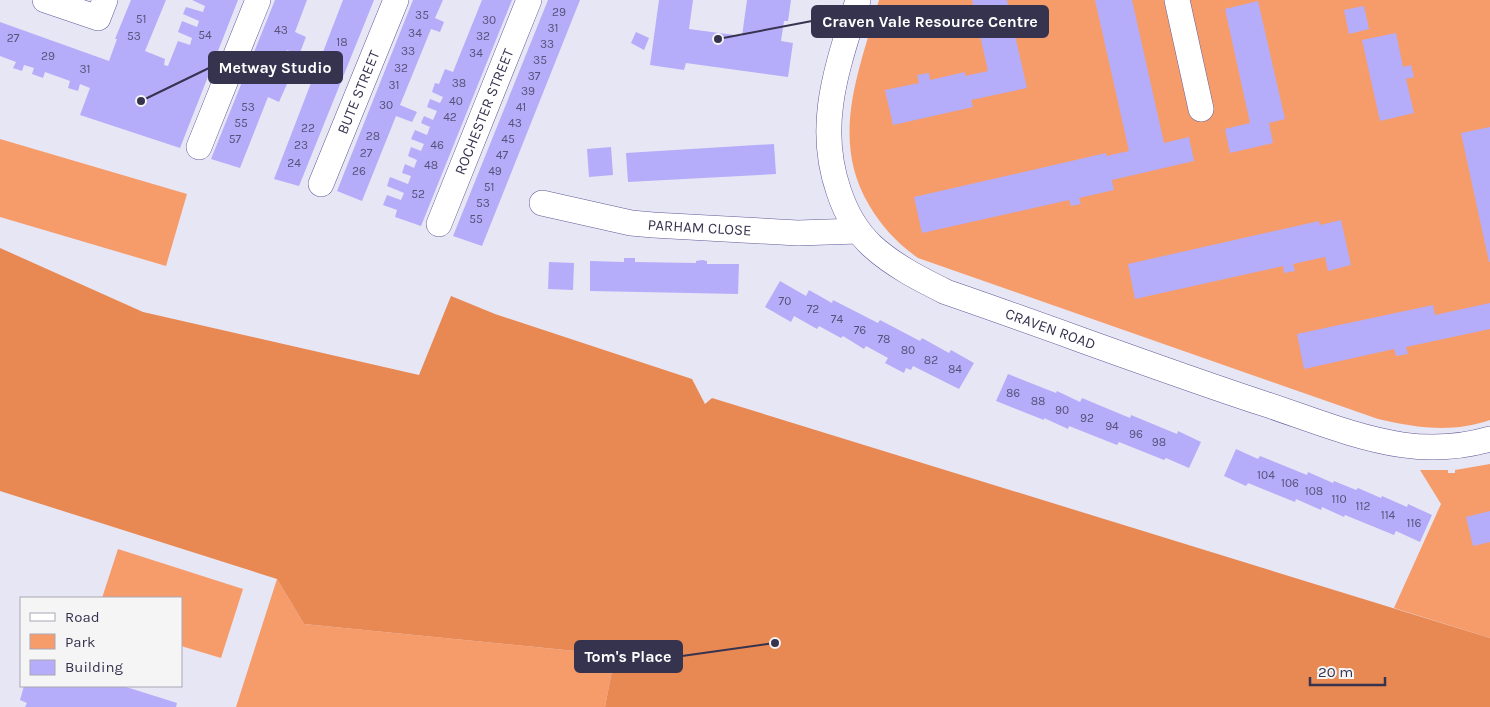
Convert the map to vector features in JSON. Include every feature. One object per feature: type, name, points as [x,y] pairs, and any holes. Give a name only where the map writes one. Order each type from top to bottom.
[{"type":"street","points":[[45,0],[102,9]]},
{"type":"street","points":[[199,147],[258,0]]},
{"type":"street","name":"BUTE STREET","points":[[321,184],[396,0]]},
{"type":"street","name":"ROCHESTER STREET","points":[[439,224],[529,0]]},
{"type":"street","name":"CRAVEN ROAD","points":[[858,0],[832,95],[827,131],[835,180],[849,218],[858,231],[889,259],[917,278],[946,292],[1231,393],[1356,434],[1405,445],[1434,447],[1465,445],[1490,439]]},
{"type":"street","points":[[1177,0],[1201,109]]},
{"type":"street","name":"PARHAM CLOSE","points":[[542,203],[646,225],[765,232],[858,231]]},
{"type":"green space","points":[[879,0],[1490,0],[1490,420],[1462,427],[1434,428],[1378,419],[918,258],[890,234],[874,213],[857,180],[851,154],[852,103],[857,78]]},
{"type":"green space","points":[[0,139],[187,194],[166,266],[0,217]]},
{"type":"green space","points":[[1490,464],[1490,638],[1394,608],[1441,504],[1420,470],[1448,470],[1448,473],[1455,473],[1455,470]]},
{"type":"green space","points":[[118,549],[243,589],[221,658],[182,646],[182,597],[102,597]]},
{"type":"green space","points":[[277,579],[304,624],[615,655],[605,707],[236,707]]},
{"type":"shaded area","points":[[0,248],[143,312],[419,375],[451,296],[495,314],[692,379],[705,404],[712,398],[1490,638],[1490,707],[605,707],[615,655],[304,624],[277,579],[0,491]]},
{"type":"building","points":[[131,0],[166,0],[145,51],[165,59],[164,65],[168,66],[178,41],[190,45],[192,38],[178,32],[182,21],[197,27],[199,21],[183,14],[186,7],[203,12],[205,6],[192,0],[238,0],[180,148],[80,115],[90,88],[80,84],[78,91],[68,88],[70,81],[45,72],[43,78],[32,74],[34,68],[24,65],[22,71],[13,68],[16,62],[0,56],[0,22],[109,61],[117,39],[115,39]]},
{"type":"building","points":[[275,0],[307,0],[295,32],[306,37],[299,55],[287,50],[281,64],[296,70],[295,73],[293,78],[278,72],[275,80],[287,84],[279,102],[268,97],[240,168],[211,159]]},
{"type":"building","points":[[343,0],[374,0],[299,186],[274,179]]},
{"type":"building","points":[[413,0],[443,0],[435,18],[444,22],[440,32],[431,29],[400,105],[417,112],[412,122],[396,116],[362,201],[337,191]]},
{"type":"building","points":[[482,0],[512,0],[421,226],[395,217],[397,210],[383,205],[387,195],[401,200],[404,193],[387,186],[390,177],[408,184],[411,176],[402,173],[405,164],[414,168],[417,160],[408,156],[411,147],[421,151],[424,144],[411,139],[415,130],[427,135],[430,127],[421,123],[424,116],[433,120],[437,111],[427,107],[430,99],[440,103],[443,97],[432,92],[435,83],[439,84],[445,69],[453,72]]},
{"type":"building","points":[[548,0],[580,0],[482,246],[453,236]]},
{"type":"building","points":[[659,0],[693,0],[689,29],[742,36],[747,0],[791,0],[788,21],[784,21],[781,41],[793,43],[788,77],[686,63],[684,70],[650,65]]},
{"type":"building","points":[[972,0],[1007,0],[1027,88],[971,100],[973,107],[893,125],[885,90],[919,83],[917,75],[929,73],[930,80],[965,72],[965,76],[988,71]]},
{"type":"building","points":[[1095,0],[1132,0],[1164,143],[1189,137],[1194,161],[1112,180],[1114,190],[1079,198],[1081,204],[1071,206],[1069,200],[922,233],[914,197],[1106,153],[1106,156],[1129,151]]},
{"type":"building","points":[[1258,1],[1285,119],[1269,123],[1273,143],[1230,153],[1225,129],[1250,123],[1225,9]]},
{"type":"building","points":[[1364,6],[1369,29],[1349,34],[1344,10]]},
{"type":"building","points":[[636,32],[649,38],[644,50],[631,43]]},
{"type":"building","points":[[1396,33],[1403,67],[1411,65],[1414,77],[1406,79],[1414,113],[1380,121],[1362,40]]},
{"type":"building","points":[[1490,127],[1490,262],[1489,262],[1461,133]]},
{"type":"building","points":[[774,144],[776,174],[628,182],[626,153]]},
{"type":"building","points":[[611,147],[613,175],[589,177],[587,149]]},
{"type":"building","points":[[1341,220],[1351,265],[1328,271],[1325,257],[1293,264],[1295,271],[1284,273],[1283,266],[1135,299],[1128,264],[1319,221],[1320,225]]},
{"type":"building","points":[[624,258],[635,258],[635,262],[696,263],[696,261],[702,260],[707,261],[707,264],[739,264],[738,294],[590,291],[590,261],[624,262]]},
{"type":"building","points":[[549,262],[574,263],[573,290],[548,289]]},
{"type":"building","points":[[780,281],[806,296],[809,290],[832,303],[833,300],[878,323],[880,320],[920,341],[922,338],[949,353],[951,350],[974,363],[959,389],[913,366],[911,370],[906,368],[904,373],[885,363],[888,358],[866,346],[864,349],[843,336],[841,338],[819,326],[817,329],[794,316],[791,322],[765,307]]},
{"type":"building","points":[[1490,303],[1490,329],[1406,347],[1408,354],[1396,356],[1394,349],[1304,369],[1297,334],[1433,305],[1435,315]]},
{"type":"building","points":[[1008,374],[1056,393],[1057,391],[1080,402],[1082,398],[1130,418],[1131,415],[1177,434],[1178,431],[1201,442],[1189,468],[1119,442],[1117,445],[1069,426],[1068,429],[1044,418],[1044,420],[996,401]]},
{"type":"building","points":[[1236,449],[1258,459],[1260,456],[1307,475],[1308,472],[1333,483],[1334,481],[1356,490],[1358,488],[1407,507],[1408,504],[1432,515],[1420,542],[1396,531],[1394,535],[1322,507],[1321,510],[1296,499],[1295,502],[1248,483],[1246,486],[1224,476]]},
{"type":"building","points":[[1490,511],[1490,542],[1473,546],[1466,517]]},
{"type":"building","points":[[24,687],[126,687],[177,703],[176,707],[25,707],[27,703],[20,700]]},
{"type":"place","name":"Craven Vale Resource Centre","points":[[718,39]]},
{"type":"place","name":"Metway Studio","points":[[141,101]]},
{"type":"place","name":"Tom's Place","points":[[775,643]]}]
